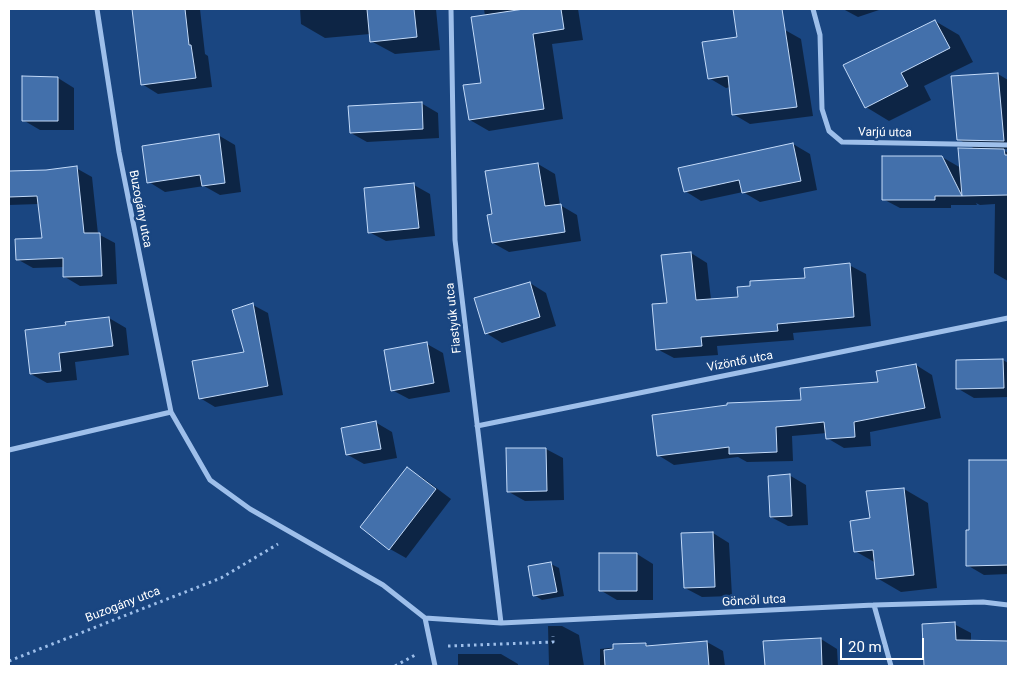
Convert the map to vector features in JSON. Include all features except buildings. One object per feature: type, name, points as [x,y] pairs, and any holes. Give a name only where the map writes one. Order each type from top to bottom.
[{"type":"street","name":"Buzogány utca","points":[[97,9],[119,152],[171,412],[210,480],[250,509],[383,585],[426,618]]},
{"type":"street","name":"Fiastyúk utca","points":[[451,9],[456,240],[501,623]]},
{"type":"street","name":"Varjú utca","points":[[813,9],[820,36],[822,109],[828,130],[842,142],[1008,145]]},
{"type":"street","name":"Vízöntő utca","points":[[477,426],[1008,318]]},
{"type":"street","points":[[9,450],[171,412]]},
{"type":"street","name":"Göncöl utca","points":[[501,623],[874,605],[983,602],[1008,605]]},
{"type":"street","points":[[874,605],[891,666]]},
{"type":"street","points":[[435,666],[426,618],[501,623]]},
{"type":"path","name":"Buzogány utca","points":[[9,661],[221,578],[295,534]]},
{"type":"path","points":[[395,666],[430,646],[553,642],[552,621]]}]
